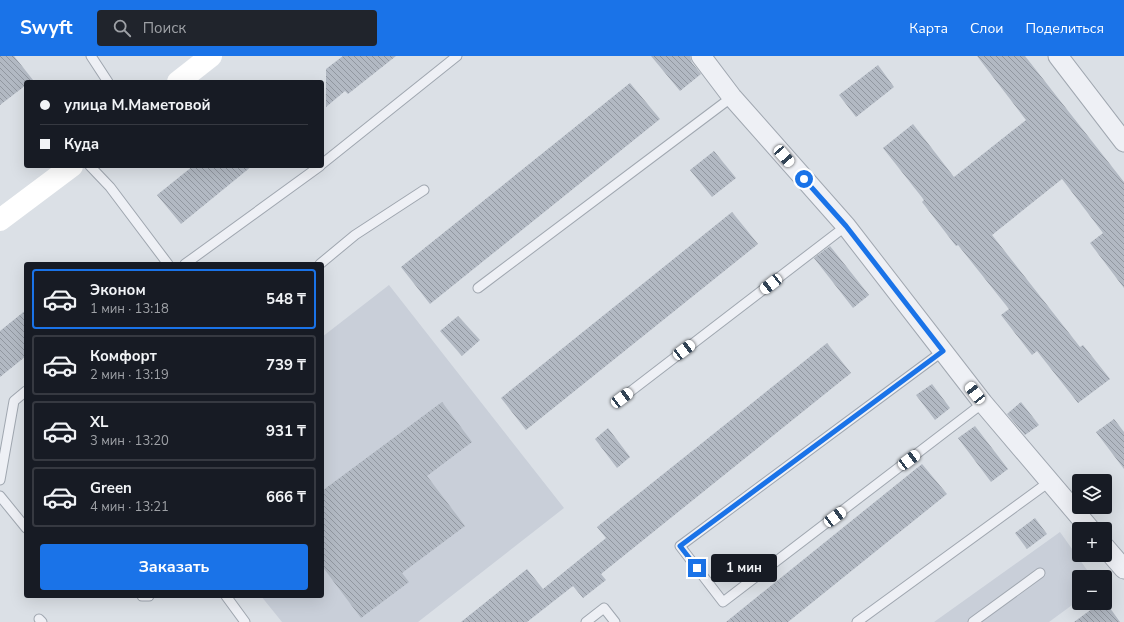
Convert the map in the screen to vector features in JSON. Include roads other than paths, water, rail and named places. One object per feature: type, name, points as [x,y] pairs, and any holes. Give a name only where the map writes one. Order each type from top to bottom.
[{"type":"main road","points":[[181,80],[211,56]]},
{"type":"main road","points":[[0,220],[69,168]]},
{"type":"street","points":[[701,56],[732,97],[846,226],[983,403],[1084,522]]},
{"type":"street","points":[[1058,56],[1124,142]]},
{"type":"street","points":[[1112,555],[1124,569]]},
{"type":"lane","points":[[91,56],[107,80]]},
{"type":"lane","points":[[324,162],[457,56]]},
{"type":"lane","points":[[478,288],[732,97]]},
{"type":"lane","points":[[92,168],[110,187],[166,262]]},
{"type":"lane","points":[[188,262],[317,168]]},
{"type":"lane","points":[[322,262],[355,235],[424,190]]},
{"type":"lane","points":[[622,398],[846,226]]},
{"type":"lane","points":[[943,351],[680,546],[718,596],[723,602],[983,403]]},
{"type":"lane","points":[[0,480],[14,401],[24,393]]},
{"type":"lane","points":[[857,622],[1049,482]]},
{"type":"lane","points":[[0,496],[24,526]]},
{"type":"lane","points":[[973,622],[1040,573]]},
{"type":"lane","points":[[227,598],[245,622]]},
{"type":"lane","points":[[586,622],[604,608],[615,622]]}]
